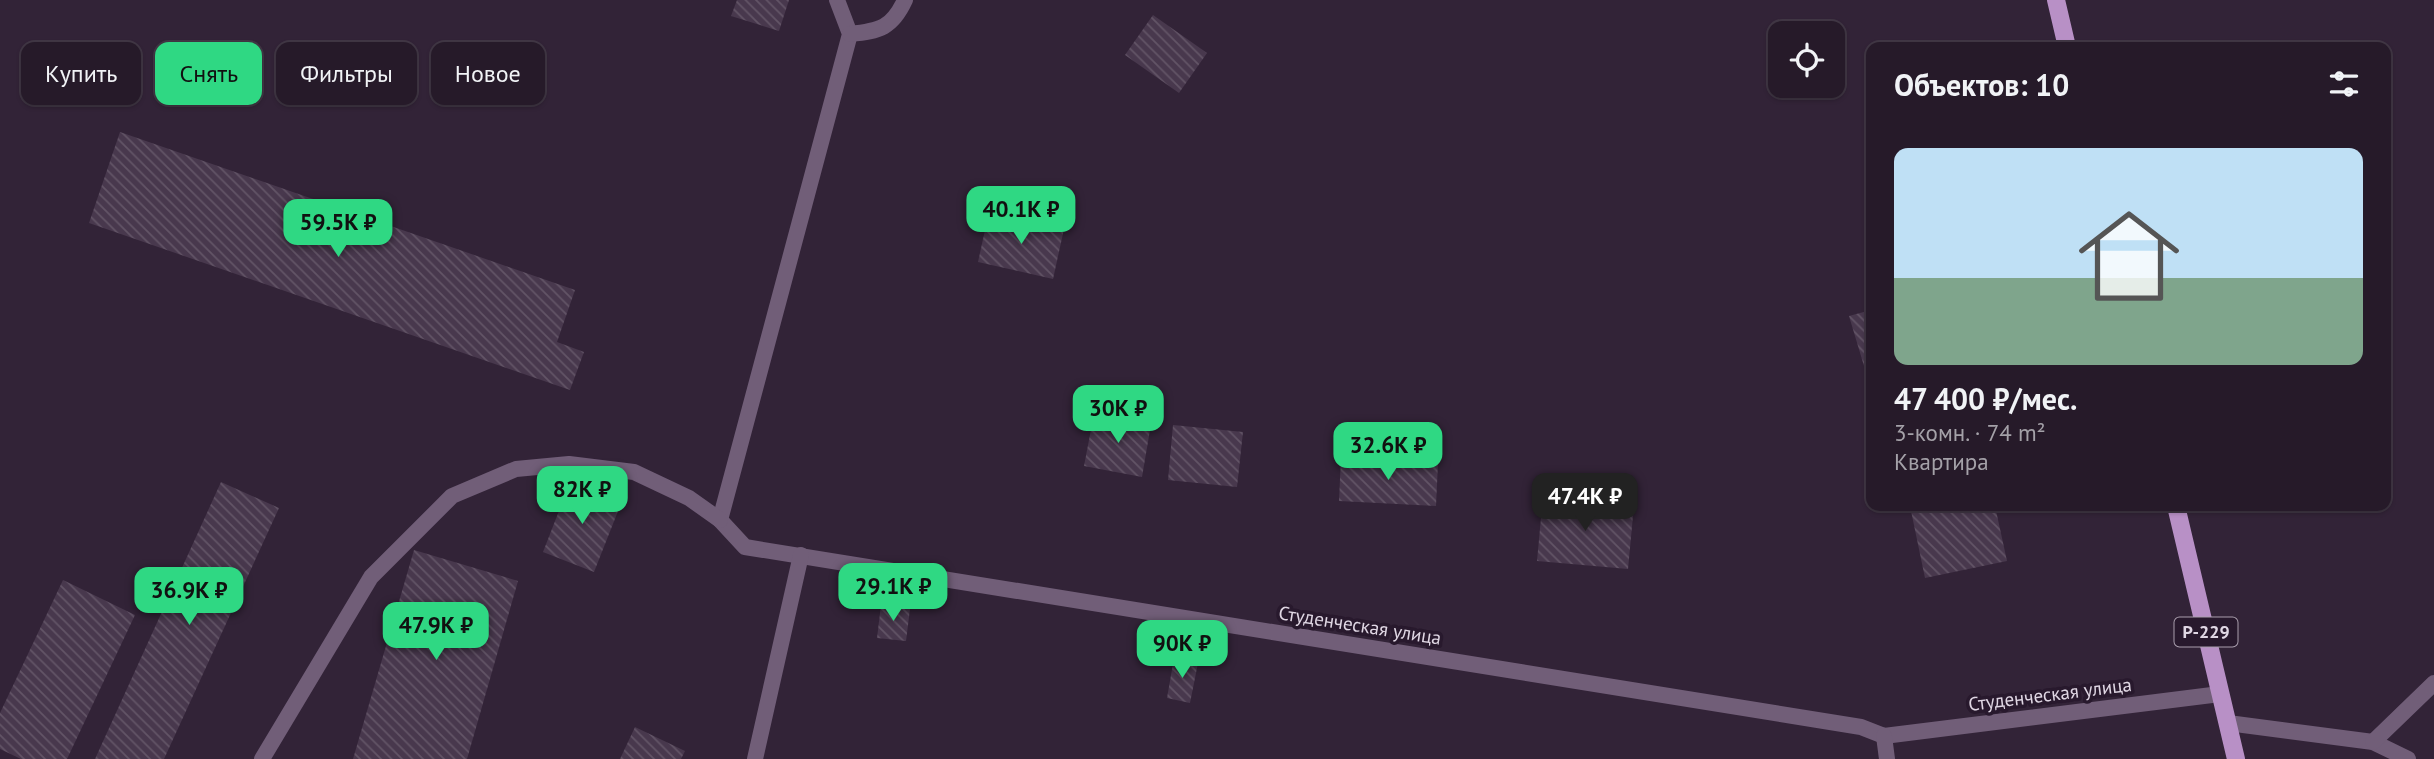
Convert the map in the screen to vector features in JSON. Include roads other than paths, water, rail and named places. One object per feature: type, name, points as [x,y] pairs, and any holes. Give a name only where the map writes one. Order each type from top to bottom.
[{"type":"main road","points":[[2056,0],[2066,42]]},
{"type":"main road","name":"Р-229","points":[[2177,511],[2236,759]]},
{"type":"lane","points":[[262,759],[371,577],[452,496],[516,469],[569,464],[634,472],[688,498],[720,520],[850,34],[837,0]]},
{"type":"lane","points":[[850,34],[875,32],[897,19],[905,0]]},
{"type":"lane","name":"Студенческая улица","points":[[720,520],[745,547],[1860,727],[1884,736],[2220,694]]},
{"type":"lane","points":[[755,759],[801,555]]},
{"type":"lane","points":[[2373,742],[2434,683]]},
{"type":"lane","points":[[2228,723],[2373,742],[2408,759]]},
{"type":"lane","points":[[1884,736],[1887,759]]}]
